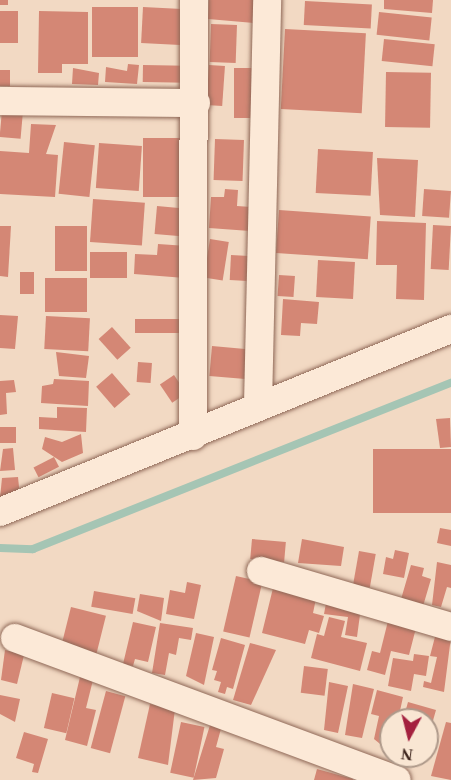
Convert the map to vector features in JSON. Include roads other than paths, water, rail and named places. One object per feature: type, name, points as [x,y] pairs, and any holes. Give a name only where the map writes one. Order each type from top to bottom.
[{"type":"street","points":[[193,436],[196,103],[194,0]]},
{"type":"street","points":[[258,405],[267,0]]},
{"type":"street","points":[[0,101],[196,103]]},
{"type":"street","points":[[0,512],[193,436],[258,405],[451,329]]},
{"type":"street","points":[[261,571],[451,627]]},
{"type":"street","points":[[15,638],[396,780]]},
{"type":"waterway","points":[[0,548],[33,549],[451,383]]}]
